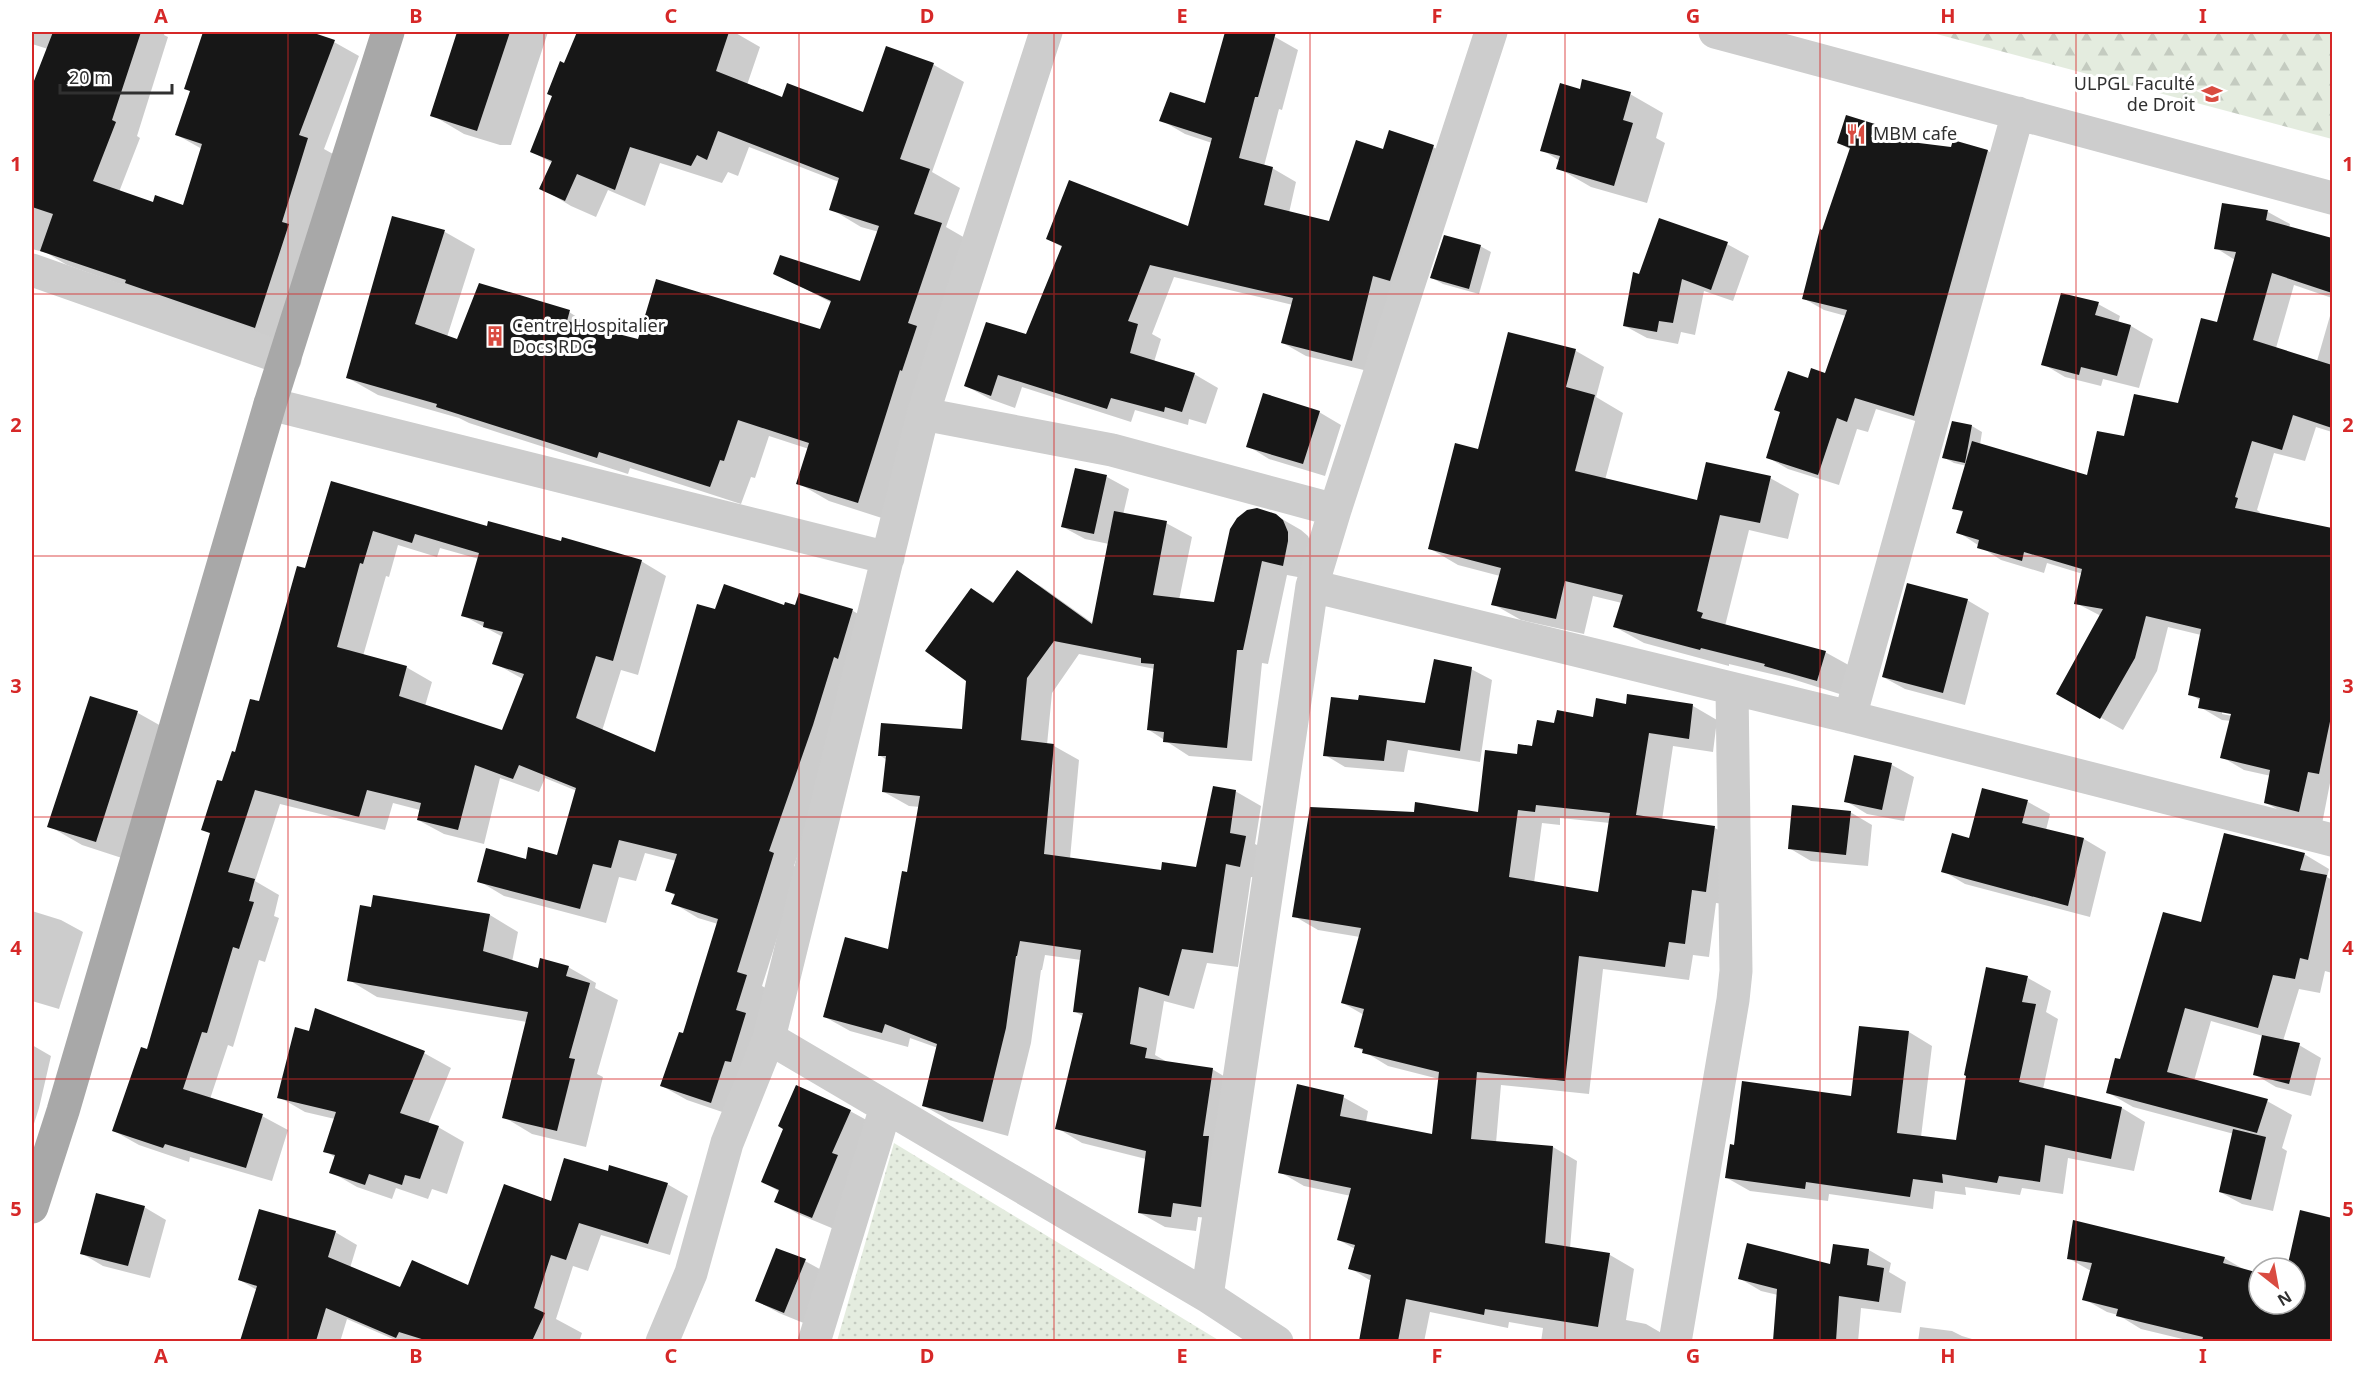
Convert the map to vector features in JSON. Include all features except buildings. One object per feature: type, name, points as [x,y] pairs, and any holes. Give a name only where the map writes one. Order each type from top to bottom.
[{"type":"main road","points":[[32,1207],[66,1099],[270,404],[388,32]]},
{"type":"street","points":[[662,1341],[691,1273],[727,1143],[769,1038],[923,414],[1046,32]]},
{"type":"street","points":[[1208,1296],[1312,586],[1491,32]]},
{"type":"street","points":[[1715,32],[2332,198]]},
{"type":"street","points":[[1850,717],[2018,113]]},
{"type":"street","points":[[32,270],[285,359]]},
{"type":"street","points":[[270,404],[888,558]]},
{"type":"street","points":[[923,414],[1112,450],[1335,510]]},
{"type":"street","points":[[1312,586],[1850,717],[2332,840]]},
{"type":"street","points":[[1675,1341],[1736,971],[1732,689]]},
{"type":"street","points":[[769,1038],[1208,1296],[1277,1341]]},
{"type":"street","points":[[814,1341],[886,1107]]},
{"type":"green space","name":"ULPGL Faculté de Droit","points":[[1929,32],[2332,32],[2332,139]]},
{"type":"green space","points":[[894,1143],[1220,1341],[837,1341]]},
{"type":"place","name":"ULPGL Faculté de Droit","points":[[2212,94]]},
{"type":"place","name":"MBM cafe","points":[[1856,134]]},
{"type":"place","name":"Centre Hospitalier Docs RDC","points":[[495,336]]}]
